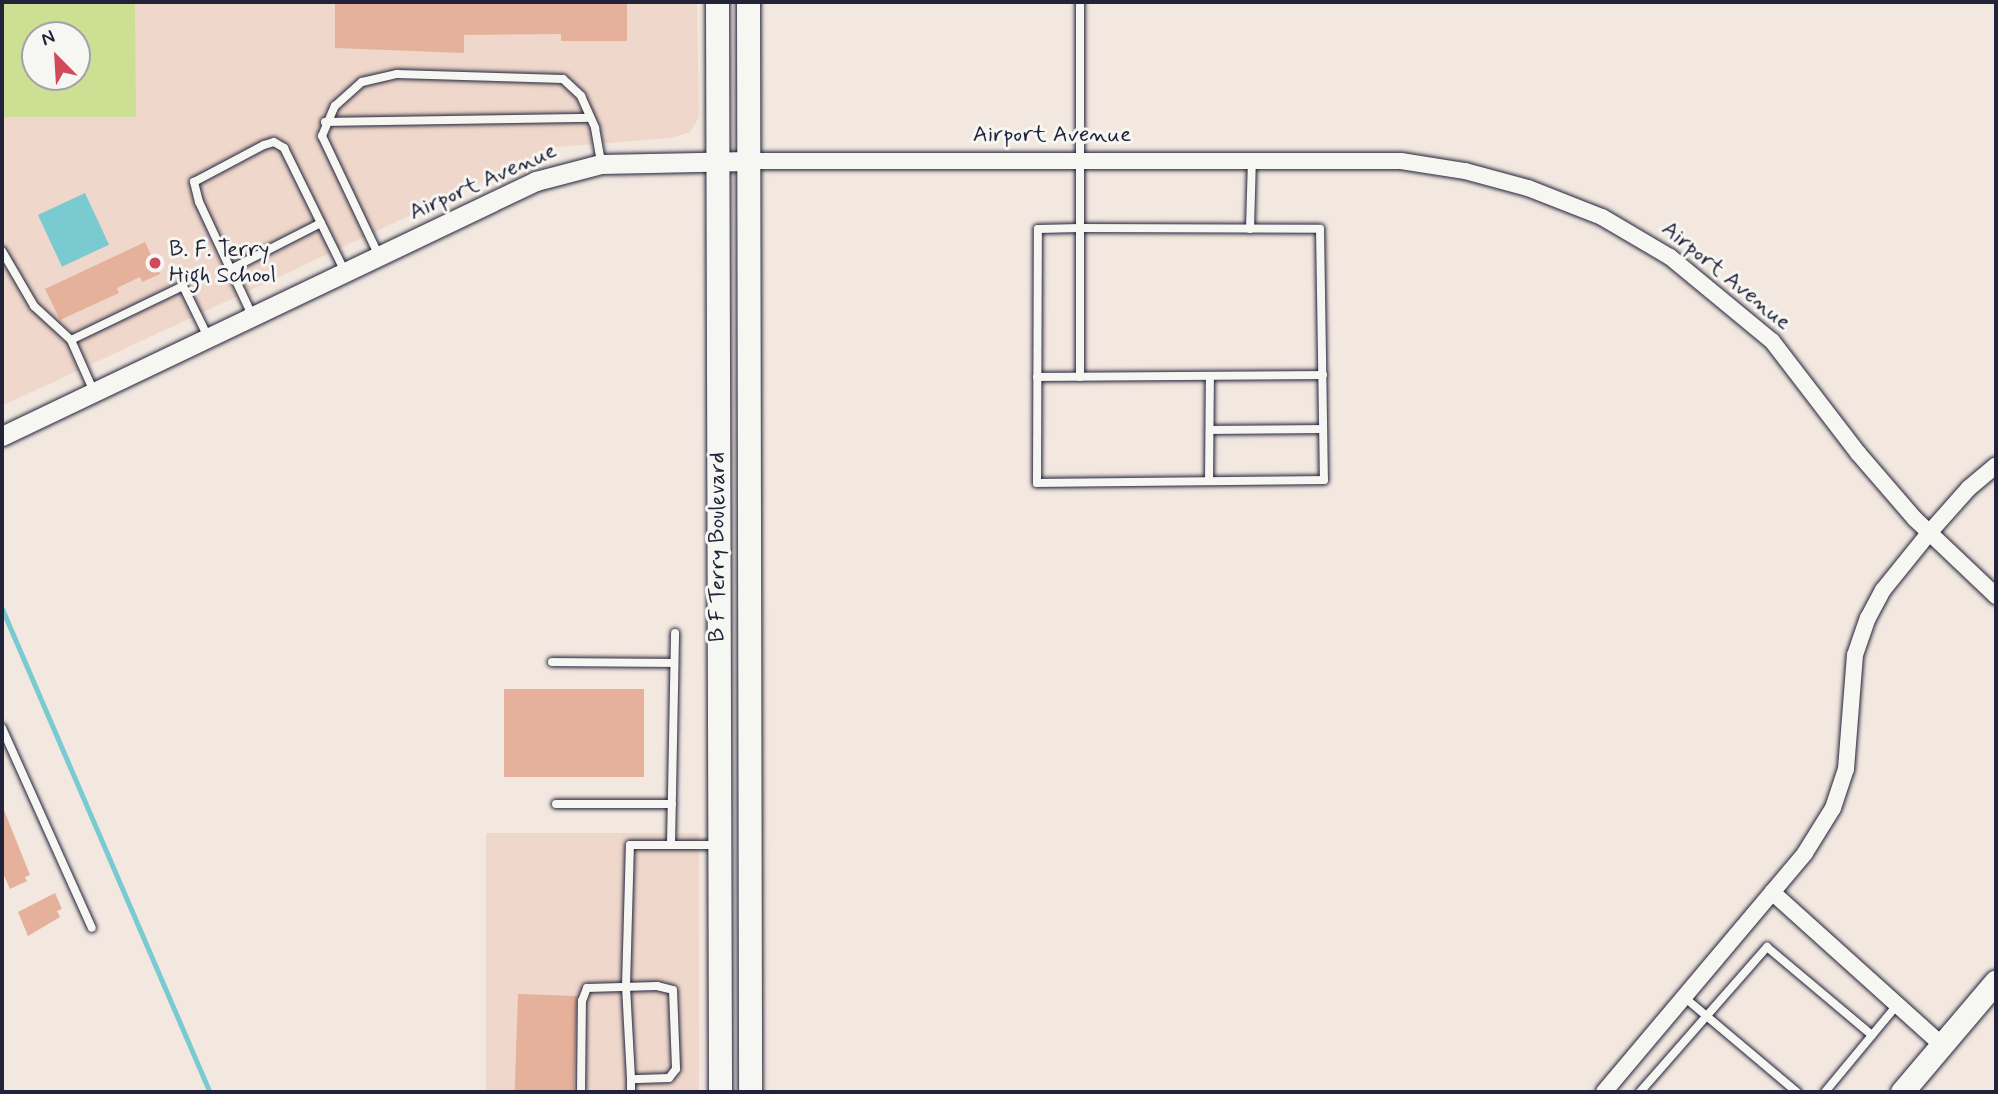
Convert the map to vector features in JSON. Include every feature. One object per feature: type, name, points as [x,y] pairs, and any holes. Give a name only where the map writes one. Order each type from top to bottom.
[{"type":"main road","name":"B F Terry Boulevard","points":[[717,2],[720,1092]]},
{"type":"main road","name":"B F Terry Boulevard","points":[[748,2],[750,1092]]},
{"type":"main road","points":[[1902,1092],[1996,981]]},
{"type":"street","name":"Airport Avenue","points":[[2,436],[536,181],[601,164],[1252,159],[1401,162],[1465,171],[1528,188],[1602,218],[1670,257],[1772,341],[1858,453],[1929,533],[1996,596]]},
{"type":"street","points":[[1604,1092],[1772,892],[1833,808],[1846,769],[1855,655],[1884,590],[1969,488],[1996,466]]},
{"type":"street","points":[[1772,892],[1942,1045]]},
{"type":"lane","points":[[1080,2],[1080,377]]},
{"type":"lane","points":[[379,256],[325,148],[325,122],[346,93],[362,82],[397,74],[556,77],[581,96],[590,118],[601,164]]},
{"type":"lane","points":[[325,122],[590,118]]},
{"type":"lane","points":[[253,316],[230,269],[194,182],[264,145],[274,142],[284,148],[345,272]]},
{"type":"lane","points":[[1250,229],[1252,159]]},
{"type":"lane","points":[[230,269],[321,223]]},
{"type":"lane","points":[[1080,228],[1321,229],[1324,480],[1037,483],[1038,229],[1080,228]]},
{"type":"lane","points":[[2,250],[34,306],[71,340],[94,392]]},
{"type":"lane","points":[[71,340],[183,286],[208,337]]},
{"type":"lane","points":[[1037,377],[1323,375]]},
{"type":"lane","points":[[1209,481],[1210,376]]},
{"type":"lane","points":[[1210,430],[1323,429]]},
{"type":"lane","points":[[671,845],[675,634]]},
{"type":"lane","points":[[552,662],[674,663]]},
{"type":"lane","points":[[2,728],[92,928]]},
{"type":"lane","points":[[556,804],[672,804]]},
{"type":"lane","points":[[631,1092],[626,986],[631,845],[719,845]]},
{"type":"lane","points":[[1640,1092],[1768,947],[1872,1035]]},
{"type":"lane","points":[[582,1092],[582,1002],[587,988],[626,986],[673,990],[676,1001],[676,1069],[670,1078],[631,1079]]},
{"type":"lane","points":[[1684,997],[1797,1092]]},
{"type":"lane","points":[[1825,1092],[1897,1005]]},
{"type":"shaded area","name":"B. F. Terry High School","points":[[2,2],[697,2],[699,117],[690,132],[672,138],[557,147],[2,406]]},
{"type":"shaded area","points":[[486,833],[699,833],[699,1092],[486,1092]]},
{"type":"green space","points":[[2,3],[135,3],[136,117],[2,117]]},
{"type":"water","points":[[85,193],[109,245],[62,267],[38,215]]},
{"type":"building","points":[[335,2],[627,2],[627,41],[561,41],[561,34],[464,35],[464,53],[335,48]]},
{"type":"building","points":[[145,242],[160,274],[142,282],[140,277],[117,288],[119,293],[60,320],[45,289]]},
{"type":"building","points":[[504,689],[644,689],[644,777],[504,777]]},
{"type":"building","points":[[2,805],[30,875],[25,877],[27,881],[10,889],[2,871]]},
{"type":"building","points":[[55,893],[62,909],[57,911],[60,917],[28,936],[18,912]]},
{"type":"building","points":[[518,994],[577,996],[574,1092],[515,1090]]},
{"type":"waterway","points":[[2,608],[210,1092]]},
{"type":"place","name":"B. F. Terry High School","points":[[155,263]]}]
